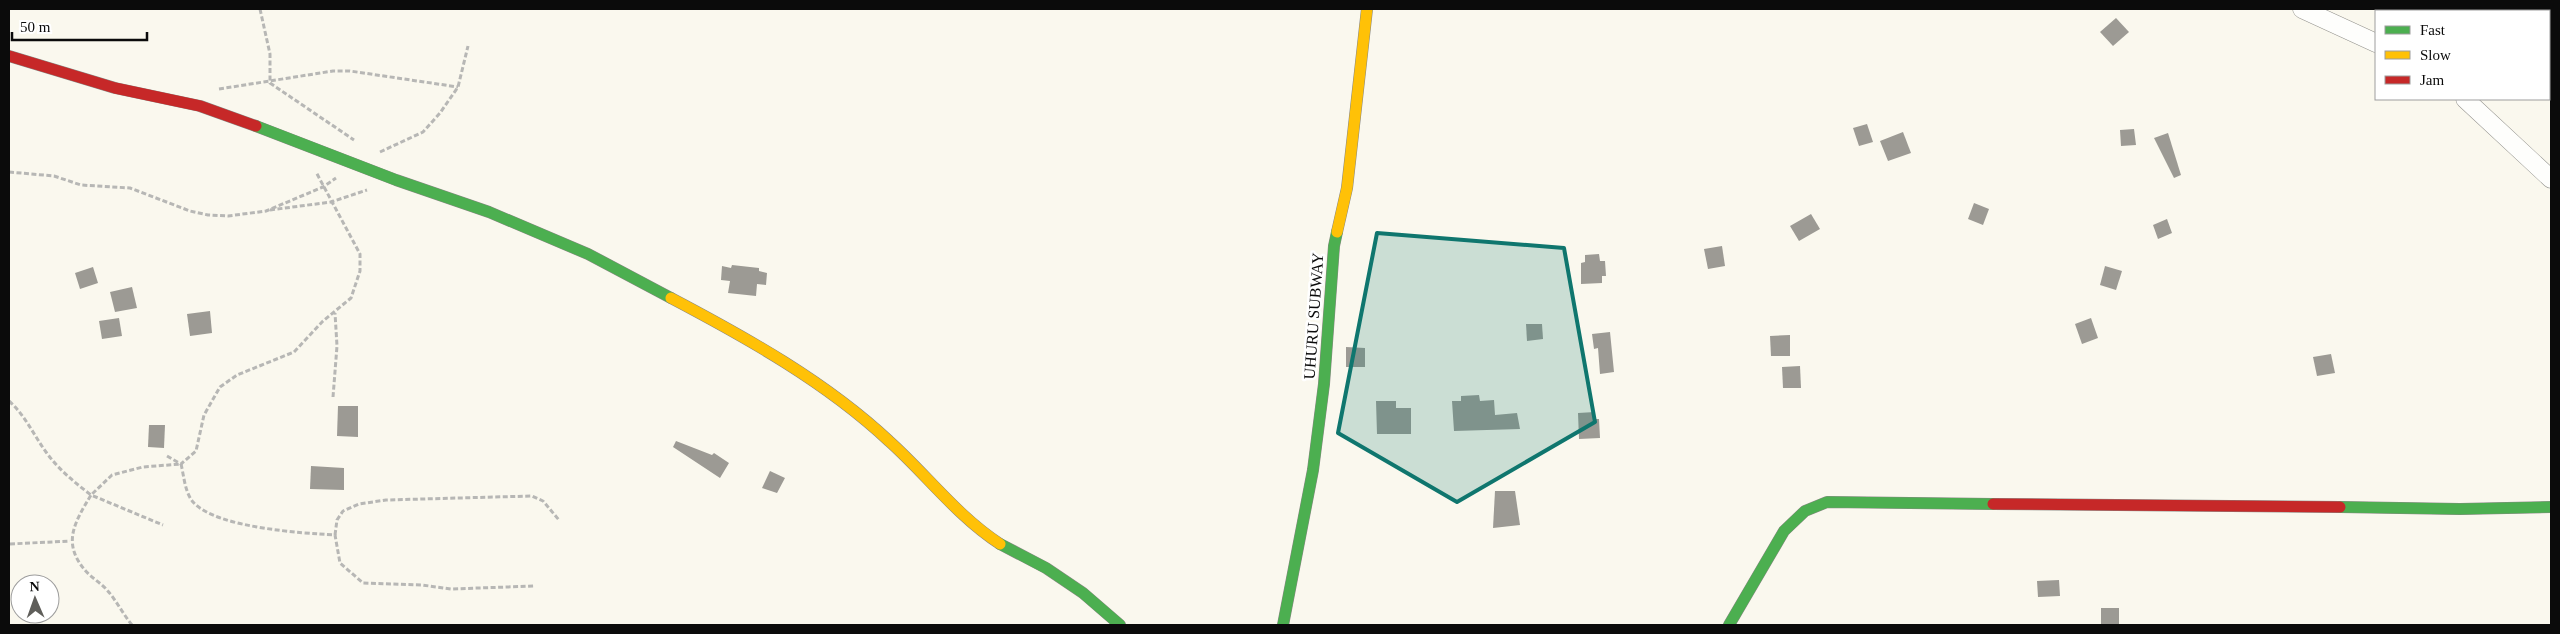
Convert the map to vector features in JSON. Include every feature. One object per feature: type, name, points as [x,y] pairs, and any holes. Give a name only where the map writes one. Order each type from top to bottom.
[{"type":"street","name":"UHURU SUBWAY","points":[[1283,625],[1313,470],[1324,384],[1334,246],[1346,188],[1367,9]]},
{"type":"street","points":[[2302,9],[2375,43]]},
{"type":"street","points":[[9,56],[115,88],[224,113],[396,180],[490,212],[588,254],[685,305],[796,368],[889,440],[954,506],[986,535],[1006,548],[1046,568],[1083,593],[1120,625]]},
{"type":"street","points":[[2466,100],[2551,179]]},
{"type":"street","points":[[1729,625],[1784,531],[1805,511],[1827,502],[2047,506],[2193,504],[2451,509],[2551,507]]},
{"type":"path","points":[[260,9],[270,54],[270,83]]},
{"type":"path","points":[[266,211],[323,187],[359,164],[423,132],[458,87],[468,46]]},
{"type":"path","points":[[211,90],[270,83],[318,72],[350,71],[458,87]]},
{"type":"path","points":[[270,83],[337,128]]},
{"type":"path","points":[[9,172],[54,176],[81,185],[130,188],[190,211],[208,215],[228,216],[331,202],[396,180]]},
{"type":"path","points":[[132,625],[108,590],[85,570],[76,557],[70,541],[74,526],[91,496],[112,475],[142,468],[181,464],[196,451],[204,415],[220,387],[237,375],[294,352],[323,321],[351,298],[360,271],[360,254],[323,187]]},
{"type":"path","points":[[333,397],[337,346],[335,312]]},
{"type":"path","points":[[9,400],[26,419],[46,452],[66,476],[91,496],[162,524]]},
{"type":"path","points":[[167,456],[181,464],[190,496],[195,504],[211,513],[233,521],[277,531],[335,535]]},
{"type":"path","points":[[535,586],[451,589],[422,585],[363,583],[340,563],[335,535],[337,520],[343,511],[359,504],[386,500],[532,496],[543,500],[559,520]]},
{"type":"path","points":[[10,544],[70,541]]},
{"type":"highlighted area","points":[[1377,233],[1564,248],[1595,422],[1457,502],[1338,433]]},
{"type":"building","points":[[2116,18],[2129,32],[2113,46],[2100,32]]},
{"type":"building","points":[[1867,124],[1873,142],[1859,146],[1853,128]]},
{"type":"building","points":[[2134,129],[2136,145],[2121,146],[2120,130]]},
{"type":"building","points":[[1903,132],[1911,153],[1888,161],[1880,141]]},
{"type":"building","points":[[2168,133],[2181,175],[2174,178],[2154,138]]},
{"type":"building","points":[[1974,203],[1989,209],[1983,225],[1968,219]]},
{"type":"building","points":[[1811,214],[1820,229],[1799,241],[1790,226]]},
{"type":"building","points":[[2167,219],[2172,233],[2158,239],[2153,225]]},
{"type":"building","points":[[1722,246],[1725,266],[1708,269],[1704,249]]},
{"type":"building","points":[[1599,254],[1600,261],[1605,261],[1606,276],[1602,276],[1602,283],[1581,284],[1581,263],[1585,262],[1585,255]]},
{"type":"building","points":[[732,265],[759,268],[759,271],[767,273],[766,285],[757,284],[756,296],[728,293],[730,281],[721,280],[722,266],[731,268]]},
{"type":"building","points":[[2105,266],[2122,271],[2116,290],[2100,285]]},
{"type":"building","points":[[93,267],[98,283],[80,289],[75,273]]},
{"type":"building","points":[[132,287],[137,308],[115,312],[110,292]]},
{"type":"building","points":[[210,311],[212,333],[190,336],[187,314]]},
{"type":"building","points":[[119,318],[122,336],[102,339],[99,321]]},
{"type":"building","points":[[2091,318],[2098,338],[2082,344],[2075,324]]},
{"type":"building","points":[[1526,324],[1542,324],[1543,339],[1527,341]]},
{"type":"building","points":[[1610,332],[1614,372],[1600,374],[1598,348],[1594,349],[1592,334]]},
{"type":"building","points":[[1790,335],[1790,356],[1771,356],[1770,336]]},
{"type":"building","points":[[1346,347],[1365,348],[1365,367],[1346,367]]},
{"type":"building","points":[[2331,354],[2335,373],[2317,376],[2313,357]]},
{"type":"building","points":[[1800,366],[1801,388],[1783,388],[1782,367]]},
{"type":"building","points":[[1479,395],[1480,401],[1494,400],[1495,415],[1517,413],[1520,429],[1454,431],[1452,401],[1461,401],[1461,396]]},
{"type":"building","points":[[1376,401],[1396,401],[1396,408],[1411,408],[1411,434],[1377,434]]},
{"type":"building","points":[[338,406],[358,406],[358,437],[337,436]]},
{"type":"building","points":[[1595,412],[1595,419],[1599,419],[1600,438],[1579,439],[1578,413]]},
{"type":"building","points":[[149,425],[165,425],[164,448],[148,447]]},
{"type":"building","points":[[676,441],[712,455],[714,453],[729,463],[720,478],[673,447]]},
{"type":"building","points":[[311,466],[344,468],[344,490],[310,489]]},
{"type":"building","points":[[770,471],[785,478],[777,493],[762,488]]},
{"type":"building","points":[[1495,491],[1515,491],[1520,525],[1493,528]]},
{"type":"building","points":[[2059,580],[2060,596],[2038,597],[2037,581]]},
{"type":"building","points":[[2101,608],[2119,608],[2119,625],[2101,625]]},
{"type":"traffic: fast","points":[[256,126],[396,180],[489,212],[588,254],[671,298]]},
{"type":"traffic: fast","points":[[1283,625],[1313,470],[1324,384],[1334,246],[1337,232]]},
{"type":"traffic: fast","points":[[1729,625],[1784,531],[1805,511],[1827,502],[1993,504]]},
{"type":"traffic: fast","points":[[2340,507],[2460,509],[2551,507]]},
{"type":"traffic: fast","points":[[1000,544],[1046,568],[1083,593],[1120,625]]},
{"type":"traffic: slow","points":[[1337,232],[1347,188],[1367,9]]},
{"type":"traffic: slow","points":[[671,298],[757,345],[839,399],[903,454],[970,521],[1000,544]]},
{"type":"traffic: jam","points":[[9,56],[115,88],[200,106],[256,126]]},
{"type":"traffic: jam","points":[[1993,504],[2340,507]]}]
